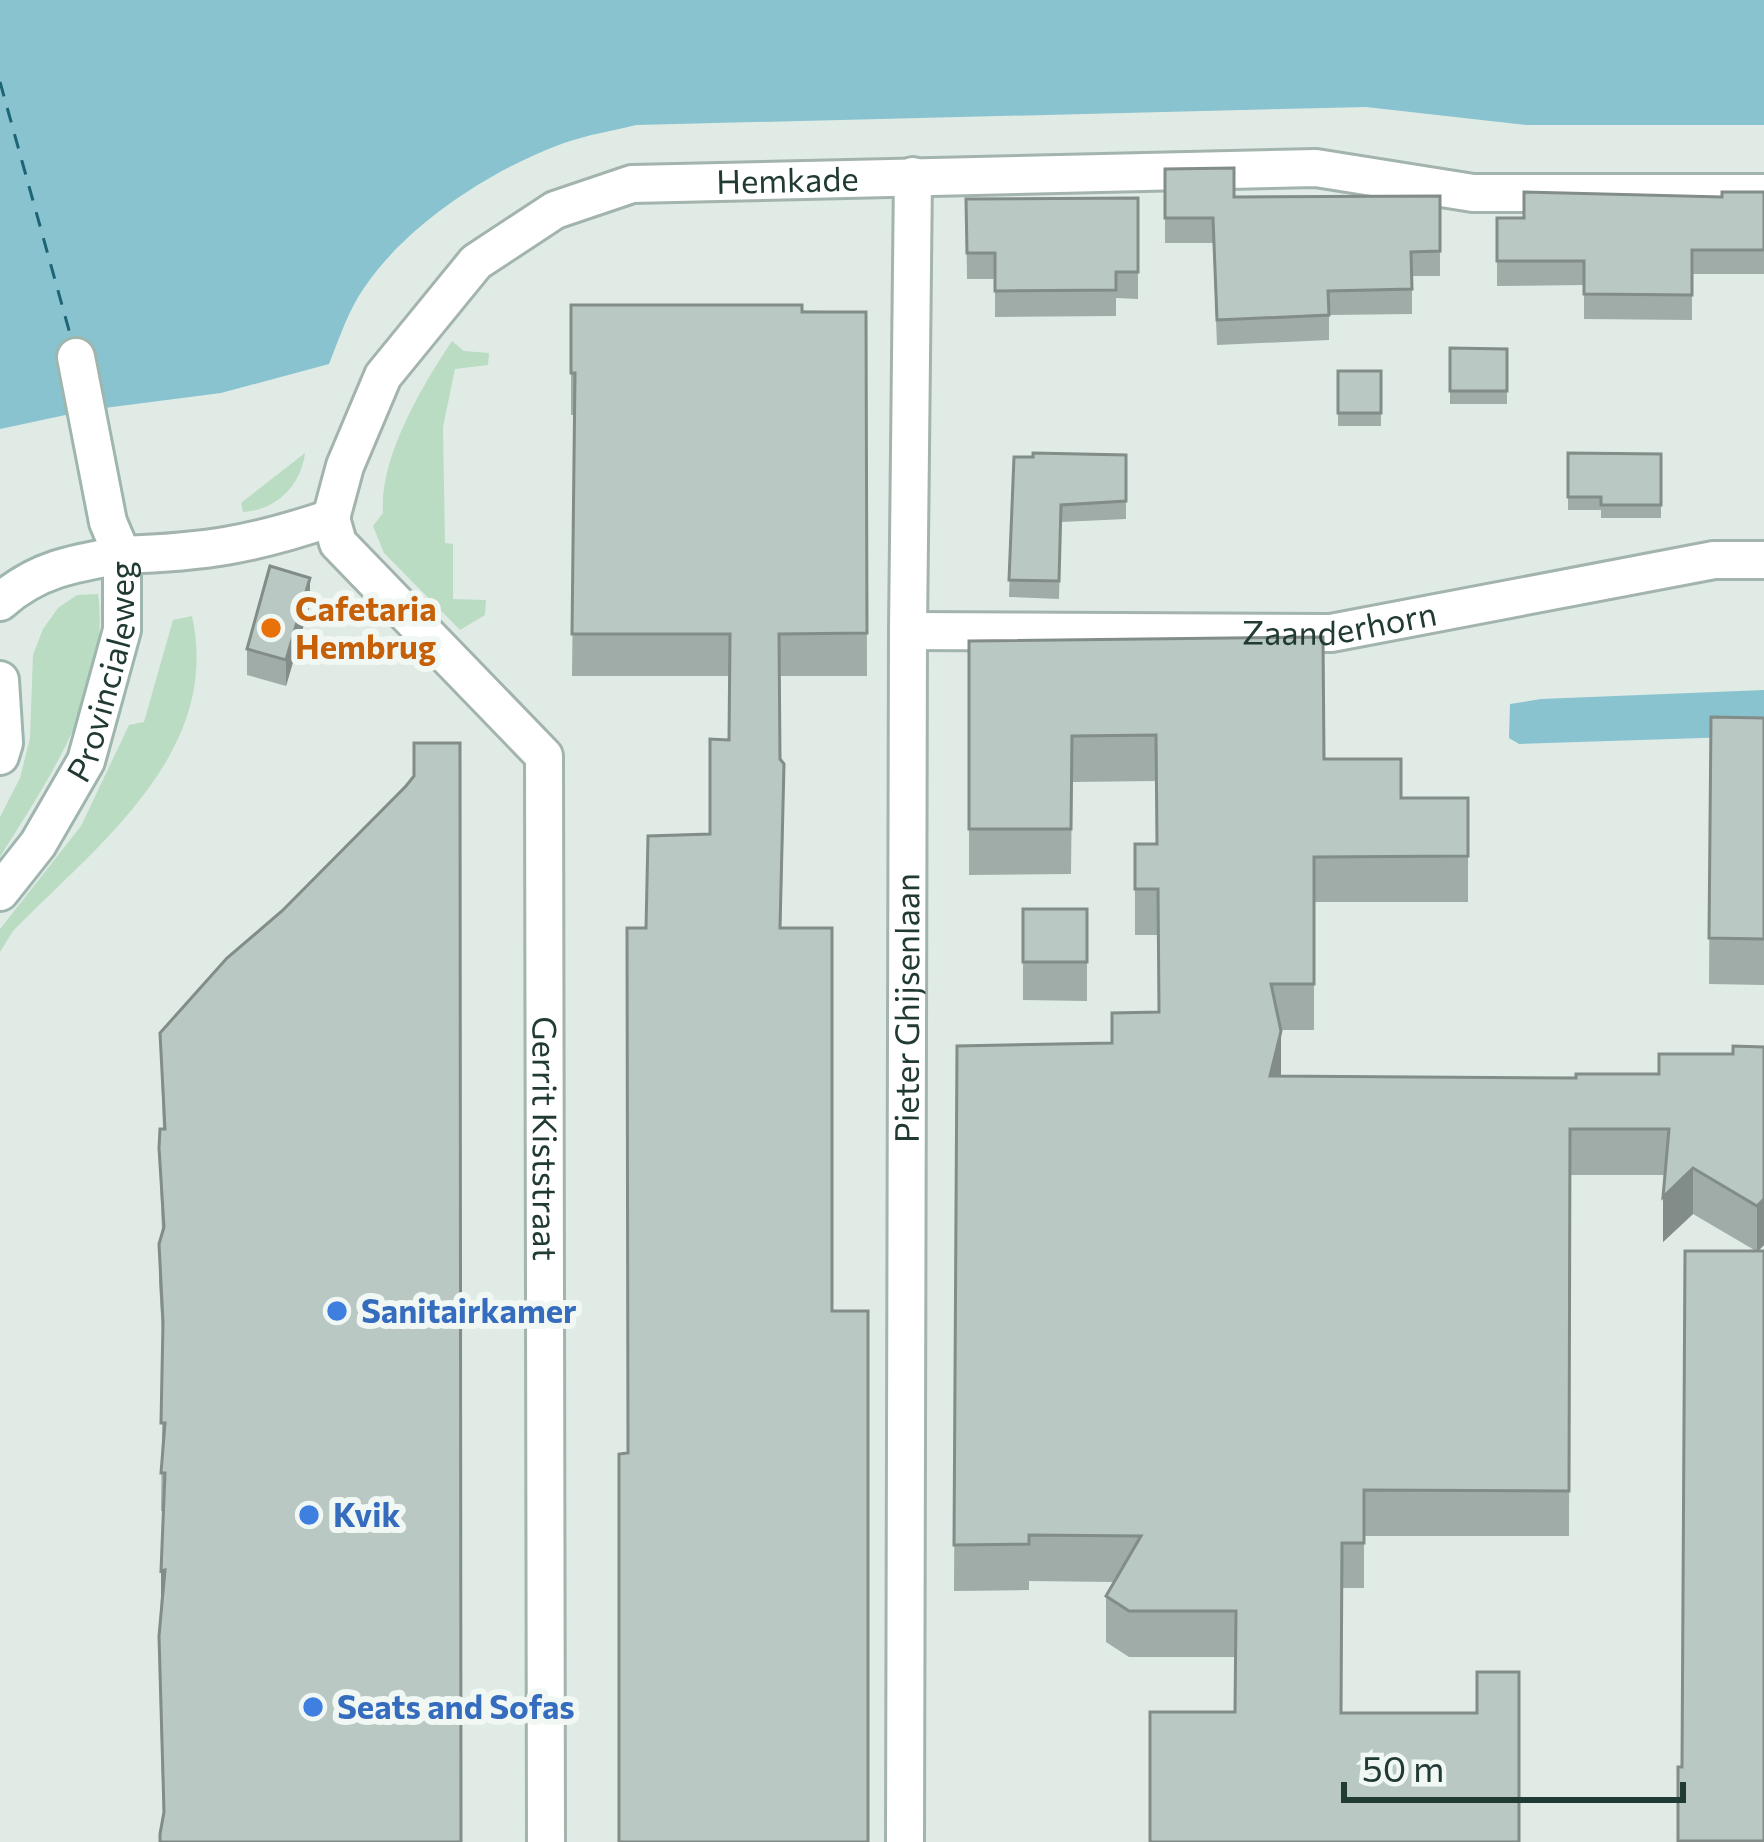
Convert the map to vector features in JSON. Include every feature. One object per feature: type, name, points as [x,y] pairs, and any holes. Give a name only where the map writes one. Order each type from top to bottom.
[{"type":"street","name":"Hemkade","points":[[331,518],[345,466],[383,376],[476,262],[555,210],[632,184],[1316,168],[1473,193],[1764,193]]},
{"type":"street","name":"Pieter Ghijsenlaan","points":[[905,1842],[914,176]]},
{"type":"street","name":"Provincialeweg","points":[[0,892],[38,844],[86,760],[122,630],[122,555],[108,522],[76,357]]},
{"type":"street","points":[[0,602],[18,586],[55,567],[122,555],[200,553],[331,518]]},
{"type":"street","name":"Gerrit Kiststraat","points":[[331,518],[338,543],[544,756],[546,1842]]},
{"type":"street","name":"Zaanderhorn","points":[[908,632],[1331,633],[1714,560],[1764,560]]},
{"type":"street","points":[[0,680],[4,743],[0,756]]},
{"type":"green space","points":[[452,341],[464,351],[489,353],[488,365],[455,369],[443,427],[445,543],[453,544],[453,599],[486,600],[485,615],[460,630],[384,553],[373,526],[383,513],[395,446]]},
{"type":"green space","points":[[305,453],[285,494],[243,512],[241,503]]},
{"type":"green space","points":[[98,594],[100,630],[86,699],[56,764],[0,857],[0,817],[20,778],[30,738],[33,655],[58,608],[77,595]]},
{"type":"green space","points":[[192,616],[196,665],[189,711],[171,753],[115,829],[13,931],[0,952],[0,929],[81,826],[129,725],[144,722],[173,620]]},
{"type":"water","points":[[0,0],[1764,0],[1764,125],[1527,125],[1366,107],[636,125],[536,154],[480,183],[427,221],[364,288],[329,364],[221,393],[89,410],[0,429]]},
{"type":"water","points":[[1764,690],[1764,736],[1519,744],[1509,738],[1510,704]]},
{"type":"building","points":[[1234,168],[1234,197],[1440,196],[1440,251],[1411,252],[1412,289],[1328,291],[1329,315],[1217,320],[1213,218],[1165,218],[1165,169]]},
{"type":"building","points":[[1524,192],[1722,197],[1722,192],[1764,192],[1764,250],[1692,250],[1692,295],[1584,294],[1584,261],[1497,261],[1497,218],[1524,218]]},
{"type":"building","points":[[1138,198],[1138,272],[1116,272],[1116,290],[995,291],[995,253],[967,253],[966,199]]},
{"type":"building","points":[[571,305],[802,305],[802,312],[866,312],[867,633],[779,634],[780,759],[784,764],[780,928],[832,928],[832,1311],[868,1311],[868,1842],[619,1842],[619,1454],[628,1453],[627,928],[646,928],[648,836],[710,834],[710,739],[729,740],[730,634],[572,634],[575,373],[571,373]]},
{"type":"building","points":[[1450,348],[1507,349],[1507,391],[1450,391]]},
{"type":"building","points":[[1338,371],[1381,371],[1381,413],[1338,413]]},
{"type":"building","points":[[1033,453],[1126,455],[1126,501],[1061,505],[1059,581],[1009,580],[1014,457],[1033,457]]},
{"type":"building","points":[[1568,453],[1661,454],[1661,505],[1601,505],[1601,497],[1568,497]]},
{"type":"building","points":[[270,566],[310,578],[286,660],[247,649]]},
{"type":"building","points":[[1323,637],[1324,759],[1401,759],[1401,798],[1468,798],[1468,856],[1314,857],[1314,984],[1271,984],[1281,1031],[1270,1076],[1659,1074],[1659,1054],[1733,1054],[1733,1046],[1764,1047],[1764,1199],[1757,1206],[1693,1168],[1663,1197],[1669,1129],[1570,1129],[1569,1491],[1364,1490],[1364,1543],[1342,1543],[1341,1713],[1477,1713],[1477,1672],[1519,1672],[1519,1842],[1150,1842],[1150,1712],[1235,1712],[1236,1611],[1129,1611],[1106,1596],[1141,1536],[1029,1535],[1029,1544],[954,1545],[957,1046],[1112,1043],[1112,1013],[1159,1012],[1158,889],[1135,889],[1135,844],[1157,844],[1156,735],[1072,736],[1071,829],[969,829],[969,641]]},
{"type":"building","points":[[1711,717],[1764,718],[1764,939],[1709,938]]},
{"type":"building","points":[[414,743],[460,743],[461,1842],[160,1842],[164,1812],[159,1636],[165,1570],[161,1571],[165,1423],[161,1423],[159,1244],[164,1227],[159,1148],[160,1129],[165,1129],[160,1033],[227,958],[282,911],[406,786],[414,776]]},
{"type":"building","points":[[1023,909],[1087,909],[1087,962],[1023,962]]},
{"type":"building","points":[[1685,1251],[1764,1251],[1764,1841],[1678,1841]]},
{"type":"ferry route","points":[[0,82],[72,341]]},
{"type":"place","name":"Cafetaria Hembrug","points":[[271,628]]},
{"type":"place","name":"Sanitairkamer","points":[[337,1311]]},
{"type":"place","name":"Kvik","points":[[309,1515]]},
{"type":"place","name":"Seats and Sofas","points":[[313,1707]]}]
